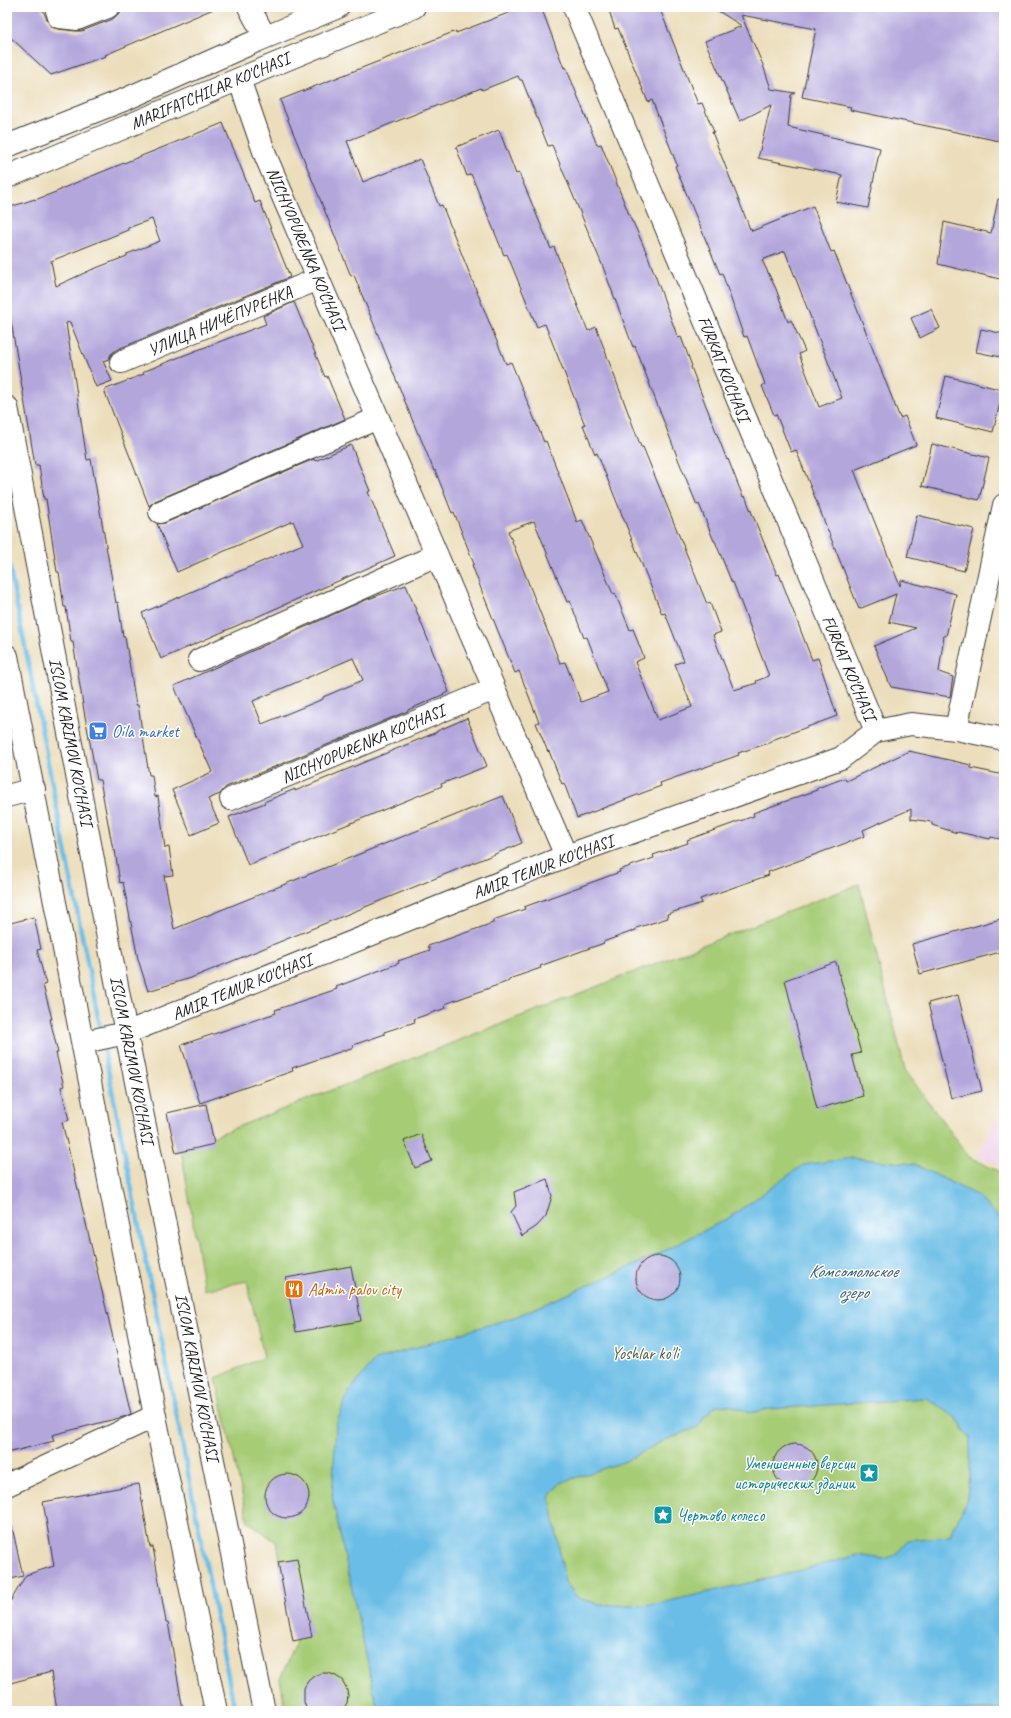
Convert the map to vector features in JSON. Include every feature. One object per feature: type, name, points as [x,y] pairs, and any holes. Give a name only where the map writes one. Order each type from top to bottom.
[{"type":"street","points":[[56,7],[59,17],[77,19],[108,7]]},
{"type":"street","points":[[249,7],[264,37]]},
{"type":"street","name":"MARIFATCHILAR KO'CHASI","points":[[7,146],[126,99],[264,37],[338,7]]},
{"type":"street","name":"MARIFATCHILAR KO'CHASI","points":[[7,177],[414,7]]},
{"type":"street","name":"FURKAT KO'CHASI","points":[[574,7],[876,731]]},
{"type":"street","name":"NICHYOPURENKA KO'CHASI","points":[[239,79],[266,157],[566,856]]},
{"type":"street","name":"УЛИЦА НИЧЁПУРЕНКА","points":[[121,362],[318,279]]},
{"type":"street","name":"ISLOM KARIMOV KO'CHASI","points":[[7,407],[126,1033],[264,1711]]},
{"type":"street","points":[[160,512],[378,418]]},
{"type":"street","points":[[956,729],[1004,505]]},
{"type":"street","points":[[199,660],[437,555]]},
{"type":"street","points":[[7,656],[84,1042],[156,1416],[216,1711]]},
{"type":"street","name":"NICHYOPURENKA KO'CHASI","points":[[231,799],[494,689]]},
{"type":"street","name":"AMIR TEMUR KO'CHASI","points":[[84,1042],[126,1033],[566,856],[841,758],[876,731],[911,724],[956,729],[1004,739]]},
{"type":"street","points":[[7,796],[34,789]]},
{"type":"street","points":[[7,1485],[156,1416]]},
{"type":"shaded area","points":[[1004,1107],[1004,1168],[977,1156]]},
{"type":"green space","name":"Yoshlar ko'li","points":[[859,884],[905,1070],[969,1157],[1004,1174],[1004,1711],[286,1711],[280,1679],[296,1642],[277,1543],[248,1521],[216,1378],[264,1357],[247,1281],[204,1290],[181,1149]]},
{"type":"water","name":"Комсомольское озеро","points":[[852,1158],[914,1164],[976,1195],[1004,1222],[1004,1708],[970,1711],[378,1711],[332,1497],[336,1425],[348,1393],[375,1360],[517,1316],[648,1259],[727,1219],[803,1165]],"holes":[[[927,1398],[955,1417],[970,1438],[970,1477],[966,1502],[950,1536],[908,1540],[896,1555],[884,1559],[858,1555],[775,1577],[656,1604],[630,1606],[599,1604],[578,1598],[565,1582],[550,1497],[560,1483],[626,1461],[663,1441],[698,1427],[705,1416],[717,1405],[733,1406],[750,1413],[770,1409]]]},
{"type":"building","points":[[8,7],[41,7],[51,27],[82,31],[113,19],[119,13],[132,7],[218,7],[105,55],[106,56],[51,75],[7,34]]},
{"type":"building","points":[[524,7],[541,7],[564,68],[566,67],[597,145],[601,144],[632,222],[648,256],[678,338],[681,337],[727,460],[728,459],[743,497],[745,496],[777,575],[779,574],[812,660],[818,658],[837,716],[772,740],[772,742],[738,753],[739,755],[660,783],[661,786],[577,818],[564,783],[562,784],[536,723],[539,722],[519,671],[515,673],[483,594],[472,565],[474,564],[454,512],[452,513],[435,470],[434,471],[418,434],[354,275],[351,276],[280,100],[456,31],[456,33]],"holes":[[[518,76],[520,80],[522,80],[548,146],[552,145],[603,267],[633,347],[635,346],[680,464],[697,505],[699,504],[732,583],[733,582],[769,676],[756,681],[757,683],[734,690],[713,635],[721,632],[710,603],[707,604],[643,447],[641,447],[596,327],[588,331],[554,247],[551,249],[519,173],[516,174],[499,130],[456,147],[467,176],[471,174],[504,255],[507,254],[537,327],[545,324],[585,425],[583,425],[595,454],[597,453],[662,614],[665,613],[684,661],[675,664],[692,707],[658,720],[635,662],[644,658],[633,629],[630,630],[615,593],[613,594],[582,520],[577,522],[546,441],[544,442],[511,362],[506,364],[442,205],[439,206],[420,159],[363,182],[347,141],[481,88],[482,90]],[[534,521],[567,602],[570,601],[584,638],[587,637],[608,692],[581,702],[565,662],[560,663],[508,531]]]},
{"type":"building","points":[[608,7],[659,7],[698,104],[702,103],[714,132],[712,132],[752,231],[813,206],[831,252],[834,251],[900,418],[905,416],[916,445],[854,470],[900,586],[901,580],[956,594],[946,636],[944,635],[939,672],[953,677],[950,697],[891,687],[874,646],[916,628],[889,622],[896,594],[859,609],[796,450],[791,452],[776,414],[774,415],[762,386],[765,384],[747,336],[744,337],[722,273],[720,274],[675,166],[677,165],[652,100],[648,102],[618,28],[615,29]],"holes":[[[785,251],[842,398],[819,407],[799,354],[805,351],[791,320],[788,322],[776,289],[762,260]]]},
{"type":"building","points":[[712,7],[1004,7],[1004,142],[850,110],[851,107],[802,97],[816,29],[741,15],[763,65],[771,89],[795,93],[791,95],[788,127],[880,148],[868,208],[836,202],[842,175],[758,158],[771,105],[740,121],[705,41],[742,26]]},
{"type":"building","points":[[223,123],[255,203],[260,201],[290,277],[116,350],[111,354],[109,359],[103,361],[112,381],[96,387],[70,322],[66,323],[87,460],[91,459],[116,603],[118,602],[136,705],[138,705],[149,775],[152,775],[155,797],[158,796],[165,848],[169,847],[173,875],[164,876],[174,929],[503,796],[522,843],[191,978],[148,991],[138,959],[123,882],[120,883],[115,850],[113,850],[100,780],[97,780],[73,642],[71,642],[66,607],[64,607],[59,572],[57,572],[46,499],[44,499],[39,465],[35,465],[11,321],[8,321],[7,208],[35,200]],"holes":[[[152,219],[160,241],[127,254],[127,256],[56,286],[51,261]]]},
{"type":"building","points":[[998,199],[1004,200],[1004,280],[938,264],[944,222],[991,233]]},
{"type":"building","points":[[294,302],[325,377],[327,376],[345,419],[155,501],[149,506],[104,390],[144,374],[143,372],[182,356],[266,324],[263,316]]},
{"type":"building","points":[[931,309],[940,328],[920,338],[911,318]]},
{"type":"building","points":[[981,329],[1004,334],[1001,357],[976,352]]},
{"type":"building","points":[[946,376],[1003,390],[993,432],[936,418]]},
{"type":"building","points":[[932,444],[989,458],[979,500],[922,486]]},
{"type":"building","points":[[351,445],[370,491],[368,492],[395,556],[161,659],[142,613],[303,544],[293,521],[177,572],[157,524],[165,523],[314,459],[315,461]]},
{"type":"building","points":[[917,515],[974,529],[964,571],[907,557]]},
{"type":"building","points":[[406,585],[449,692],[408,711],[226,787],[220,794],[208,799],[219,823],[191,835],[172,790],[212,772],[174,686],[363,601]],"holes":[[[353,658],[363,680],[323,697],[323,699],[262,724],[253,701]]]},
{"type":"building","points":[[467,718],[487,766],[441,784],[442,786],[248,865],[229,817],[437,732]]},
{"type":"building","points":[[909,751],[971,765],[971,768],[1004,775],[1004,840],[957,833],[932,825],[932,822],[911,819],[911,809],[863,830],[865,836],[768,872],[769,875],[700,899],[702,903],[667,914],[668,918],[636,928],[636,930],[603,942],[604,943],[540,966],[541,968],[509,979],[509,981],[445,1004],[446,1008],[414,1019],[415,1022],[384,1032],[385,1034],[353,1045],[354,1047],[292,1068],[293,1071],[200,1103],[181,1045],[276,1013],[275,1010],[337,989],[336,987],[399,963],[398,961],[430,950],[428,946],[493,923],[493,920],[525,909],[524,907],[620,872],[619,870],[654,858],[653,855],[688,843],[687,840],[754,816],[753,813],[817,790],[817,788],[845,778],[846,781]]},
{"type":"building","points":[[34,917],[41,949],[37,950],[46,984],[43,985],[52,1019],[50,1019],[58,1053],[56,1053],[64,1086],[61,1087],[69,1120],[62,1122],[131,1414],[52,1435],[54,1441],[7,1453],[7,924]]},
{"type":"building","points":[[1004,918],[1004,951],[920,974],[912,944]]},
{"type":"building","points":[[836,962],[861,1053],[852,1055],[863,1096],[817,1109],[785,980]]},
{"type":"building","points":[[958,995],[982,1091],[951,1098],[928,1003]]},
{"type":"building","points":[[206,1104],[214,1144],[176,1153],[167,1113]]},
{"type":"building","points":[[421,1134],[432,1161],[415,1168],[404,1141]]},
{"type":"building","points":[[547,1179],[552,1196],[546,1216],[537,1226],[522,1236],[511,1212],[516,1206],[514,1192]]},
{"type":"building","points":[[654,1256],[662,1256],[667,1257],[674,1262],[679,1269],[679,1287],[674,1294],[667,1299],[654,1300],[646,1297],[639,1290],[636,1282],[636,1274],[639,1266],[646,1259]]},
{"type":"building","points":[[351,1266],[361,1321],[296,1332],[286,1278]]},
{"type":"building","points":[[791,1444],[799,1444],[804,1445],[811,1450],[816,1457],[816,1475],[811,1482],[804,1487],[791,1488],[783,1485],[776,1478],[773,1470],[773,1462],[776,1454],[783,1447]]},
{"type":"building","points":[[283,1474],[291,1474],[296,1475],[303,1480],[308,1487],[308,1505],[303,1512],[296,1517],[283,1518],[275,1515],[268,1508],[265,1500],[265,1492],[268,1484],[275,1477]]},
{"type":"building","points":[[139,1484],[150,1547],[153,1547],[166,1622],[168,1622],[183,1711],[57,1711],[51,1672],[7,1684],[7,1607],[26,1575],[54,1566],[43,1502]]},
{"type":"building","points":[[12,1527],[23,1576],[7,1580],[7,1528]]},
{"type":"building","points":[[297,1559],[312,1637],[293,1641],[278,1562]]},
{"type":"building","points":[[321,1673],[329,1673],[336,1676],[342,1680],[346,1687],[348,1695],[347,1703],[342,1711],[309,1711],[306,1708],[304,1702],[304,1688],[308,1681]]},
{"type":"waterway","points":[[7,555],[101,1032]]},
{"type":"waterway","points":[[103,1044],[235,1711]]},
{"type":"place","name":"Oila market","points":[[98,731]]},
{"type":"place","name":"Admin palov city","points":[[294,1289]]},
{"type":"place","name":"Уменшенные версии исторических здании","points":[[869,1473]]},
{"type":"place","name":"Чертово колесо","points":[[663,1515]]}]
